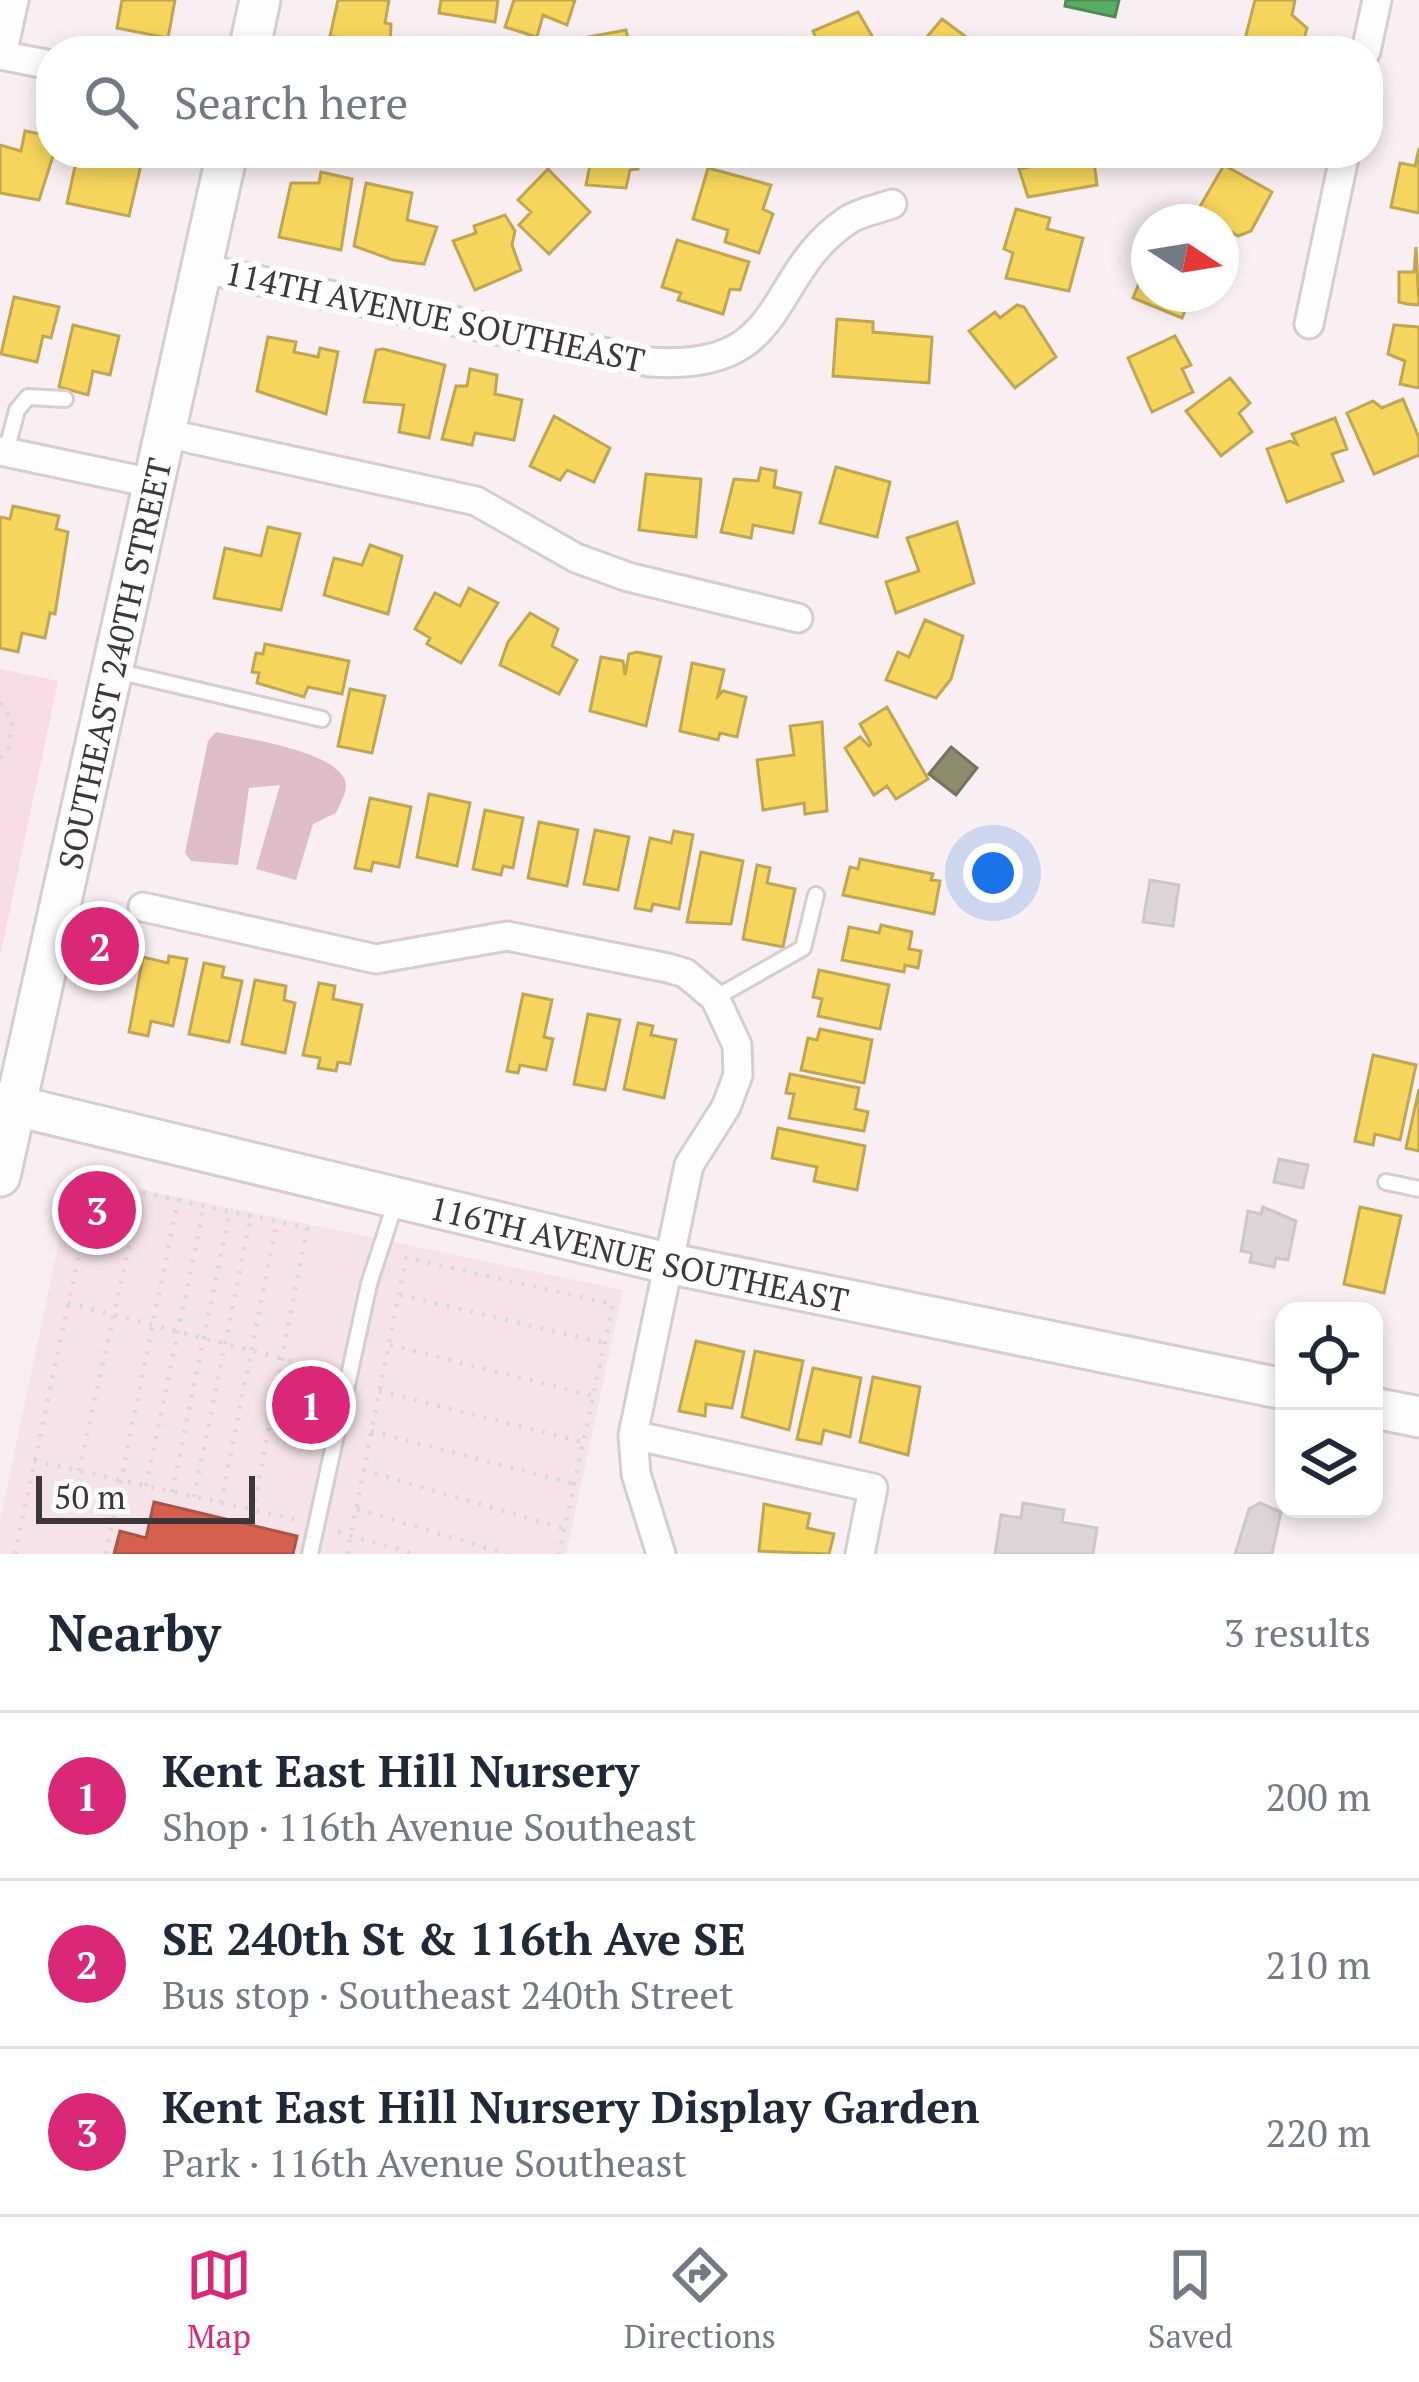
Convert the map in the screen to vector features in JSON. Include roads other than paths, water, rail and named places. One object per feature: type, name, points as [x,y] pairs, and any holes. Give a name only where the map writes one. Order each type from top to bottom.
[{"type":"main road","points":[[252,36],[260,0]]},
{"type":"main road","name":"SOUTHEAST 240TH STREET","points":[[0,1176],[7,1103],[111,670],[223,168]]},
{"type":"main road","name":"116TH AVENUE SOUTHEAST","points":[[7,1103],[667,1263],[1275,1388]]},
{"type":"main road","points":[[1383,1410],[1419,1417]]},
{"type":"street","points":[[14,0],[1,55],[36,62]]},
{"type":"street","points":[[1369,36],[1377,0]]},
{"type":"street","points":[[1309,324],[1342,168]]},
{"type":"street","name":"114TH AVENUE SOUTHEAST","points":[[200,268],[650,362],[688,364],[725,355],[755,334],[821,245],[850,219],[892,204]]},
{"type":"street","points":[[165,433],[476,501],[576,558],[628,578],[798,618]]},
{"type":"street","points":[[3,451],[152,483]]},
{"type":"street","points":[[143,907],[376,959],[507,936],[685,973],[715,998],[737,1045],[738,1075],[726,1107],[689,1165],[633,1436],[636,1474],[661,1554]]},
{"type":"street","points":[[633,1436],[873,1488],[860,1554]]},
{"type":"lane","points":[[3,451],[17,410],[28,397],[65,399]]},
{"type":"lane","points":[[111,670],[322,719]]},
{"type":"lane","points":[[715,998],[803,948],[816,895]]},
{"type":"lane","points":[[1386,1182],[1419,1190]]},
{"type":"lane","points":[[310,1554],[369,1284],[397,1198]]},
{"type":"place","name":"SE 240th St & 116th Ave SE","points":[[100,946]]},
{"type":"place","name":"Kent East Hill Nursery Display Garden","points":[[97,1210]]},
{"type":"place","name":"Kent East Hill Nursery","points":[[311,1405]]}]
